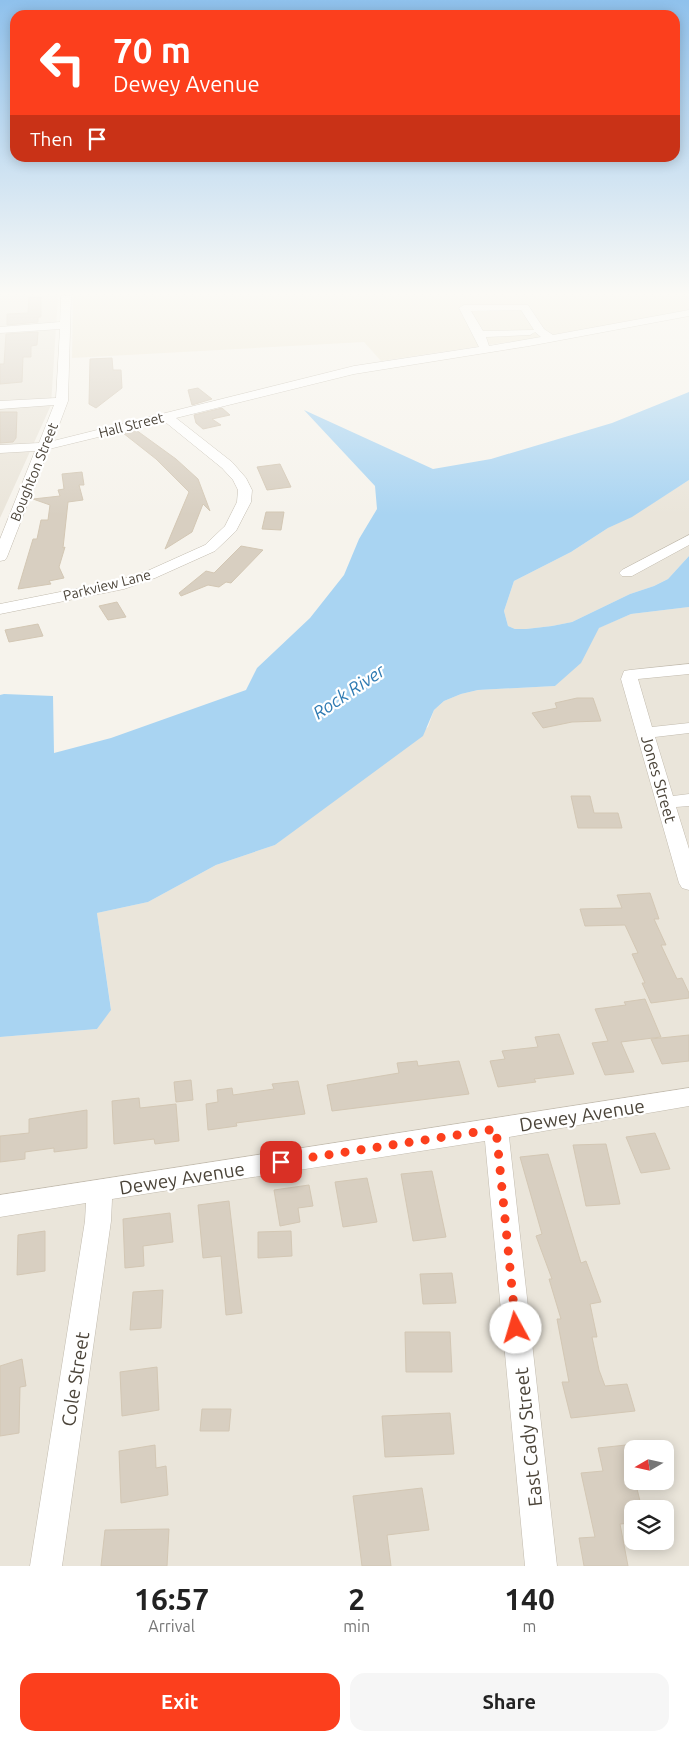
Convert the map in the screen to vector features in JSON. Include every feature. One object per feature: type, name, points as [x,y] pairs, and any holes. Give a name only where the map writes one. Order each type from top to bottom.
[{"type":"street","name":"Boughton Street","points":[[2,549],[62,401],[64,369]]},
{"type":"street","name":"Hall Street","points":[[0,449],[43,446],[356,369]]},
{"type":"street","points":[[0,405],[62,401]]},
{"type":"street","name":"Parkview Lane","points":[[0,609],[115,586],[150,575],[210,548],[221,540],[231,528],[244,502],[245,490],[239,478],[227,466],[166,416]]},
{"type":"street","points":[[628,573],[689,540]]},
{"type":"street","name":"Jones Street","points":[[689,669],[630,675],[629,679],[689,883]]},
{"type":"street","points":[[645,733],[689,728]]},
{"type":"street","points":[[666,803],[689,800]]},
{"type":"street","name":"Dewey Avenue","points":[[0,1206],[99,1192],[689,1097]]},
{"type":"street","name":"East Cady Street","points":[[496,1129],[541,1566]]},
{"type":"street","name":"Cole Street","points":[[46,1566],[98,1221],[99,1192]]},
{"type":"shaded area","points":[[0,369],[53,369],[51,405],[0,518]]},
{"type":"shaded area","points":[[689,480],[689,556],[668,579],[630,594],[572,622],[526,629],[515,629],[508,626],[504,611],[514,581],[571,552]]},
{"type":"shaded area","points":[[689,607],[689,1566],[0,1566],[0,1037],[97,1029],[111,1009],[97,913],[148,902],[216,865],[275,845],[428,727],[434,710],[444,701],[478,690],[555,686],[586,652],[598,628],[631,614]]},
{"type":"water","name":"Rock River","points":[[689,392],[689,480],[632,517],[608,528],[571,552],[514,581],[504,611],[508,626],[515,629],[552,626],[572,622],[630,594],[668,579],[689,556],[689,607],[631,614],[599,628],[581,663],[555,686],[478,690],[444,701],[434,710],[423,736],[275,845],[216,865],[148,902],[97,913],[111,1010],[97,1029],[0,1037],[0,695],[53,696],[54,753],[111,738],[246,690],[257,668],[310,618],[344,575],[359,539],[377,509],[375,486],[304,410],[433,469],[491,459],[612,423]]},
{"type":"building","points":[[0,369],[23,369],[22,382],[0,384]]},
{"type":"building","points":[[90,369],[121,370],[122,388],[96,408],[89,404]]},
{"type":"building","points":[[198,388],[212,399],[192,405],[188,390]]},
{"type":"building","points":[[222,408],[230,415],[212,419],[221,425],[203,429],[196,423],[194,415]]},
{"type":"building","points":[[0,412],[17,412],[16,438],[13,442],[0,443]]},
{"type":"building","points":[[136,430],[176,459],[198,479],[210,511],[203,504],[192,532],[165,549],[189,492],[156,459],[123,433]]},
{"type":"building","points":[[280,464],[291,487],[267,490],[257,467]]},
{"type":"building","points":[[82,472],[84,485],[79,485],[83,500],[68,502],[63,548],[65,547],[59,567],[64,578],[49,581],[51,584],[18,589],[33,539],[37,539],[41,520],[48,520],[50,505],[33,499],[60,496],[58,490],[64,489],[62,474]]},
{"type":"building","points":[[266,512],[284,512],[281,530],[262,529]]},
{"type":"building","points":[[241,546],[263,550],[231,583],[226,582],[219,587],[208,585],[181,596],[179,593],[206,571],[214,573]]},
{"type":"building","points":[[117,602],[126,617],[108,620],[99,606]]},
{"type":"building","points":[[38,624],[43,636],[9,642],[5,630]]},
{"type":"building","points":[[577,698],[593,698],[601,721],[572,722],[543,728],[532,713],[557,708],[555,703]]},
{"type":"building","points":[[571,796],[590,796],[594,813],[618,813],[622,828],[578,828]]},
{"type":"building","points":[[650,893],[659,919],[654,919],[666,945],[661,945],[677,979],[682,978],[689,993],[689,998],[651,1003],[642,983],[645,983],[632,954],[638,953],[625,925],[585,926],[580,909],[622,908],[617,895]]},
{"type":"building","points":[[645,999],[661,1037],[621,1042],[634,1072],[605,1075],[592,1043],[608,1041],[595,1009],[626,1005],[624,1002]]},
{"type":"building","points":[[559,1034],[574,1074],[534,1079],[536,1082],[498,1087],[490,1061],[505,1059],[502,1051],[538,1047],[535,1037]]},
{"type":"building","points":[[689,1035],[689,1061],[662,1064],[651,1039]]},
{"type":"building","points":[[417,1061],[418,1066],[459,1061],[469,1094],[332,1111],[327,1085],[399,1073],[397,1063]]},
{"type":"building","points":[[191,1080],[193,1100],[176,1102],[174,1082]]},
{"type":"building","points":[[298,1081],[305,1114],[236,1123],[237,1126],[208,1130],[206,1104],[218,1102],[217,1090],[232,1088],[233,1095],[274,1089],[272,1084]]},
{"type":"building","points":[[139,1098],[140,1108],[176,1104],[179,1141],[155,1144],[154,1139],[114,1144],[112,1101]]},
{"type":"building","points":[[87,1110],[87,1148],[54,1152],[54,1148],[25,1152],[25,1159],[0,1162],[0,1136],[29,1133],[29,1119]]},
{"type":"building","points":[[655,1133],[670,1169],[641,1173],[626,1137]]},
{"type":"building","points":[[606,1144],[620,1204],[586,1206],[573,1145]]},
{"type":"building","points":[[548,1154],[581,1263],[586,1261],[601,1302],[590,1304],[597,1337],[592,1337],[599,1370],[605,1386],[627,1384],[635,1411],[571,1418],[562,1382],[569,1382],[557,1319],[561,1319],[549,1279],[552,1279],[536,1236],[542,1234],[520,1157]]},
{"type":"building","points":[[432,1171],[446,1237],[413,1241],[401,1174]]},
{"type":"building","points":[[367,1178],[377,1222],[343,1227],[335,1182]]},
{"type":"building","points":[[309,1185],[313,1206],[298,1208],[300,1222],[280,1226],[274,1190]]},
{"type":"building","points":[[229,1201],[242,1313],[226,1315],[221,1256],[203,1258],[198,1205]]},
{"type":"building","points":[[170,1213],[173,1242],[143,1246],[144,1266],[125,1268],[123,1219]]},
{"type":"building","points":[[45,1231],[45,1271],[17,1275],[18,1235]]},
{"type":"building","points":[[291,1231],[292,1256],[258,1258],[258,1232]]},
{"type":"building","points":[[452,1273],[456,1303],[423,1304],[420,1274]]},
{"type":"building","points":[[163,1290],[161,1328],[130,1330],[133,1292]]},
{"type":"building","points":[[405,1332],[450,1332],[452,1372],[406,1372]]},
{"type":"building","points":[[22,1359],[26,1386],[20,1387],[19,1433],[0,1436],[0,1366]]},
{"type":"building","points":[[157,1367],[159,1410],[122,1416],[120,1372]]},
{"type":"building","points":[[202,1409],[231,1409],[229,1431],[200,1431]]},
{"type":"building","points":[[450,1413],[454,1454],[385,1457],[382,1416]]},
{"type":"building","points":[[155,1445],[156,1468],[166,1466],[168,1495],[121,1503],[119,1451]]},
{"type":"building","points":[[624,1445],[624,1490],[637,1490],[640,1500],[624,1500],[624,1524],[620,1524],[628,1566],[584,1566],[579,1538],[595,1537],[581,1473],[603,1471],[598,1448]]},
{"type":"building","points":[[422,1488],[429,1530],[387,1535],[391,1566],[362,1566],[353,1496]]},
{"type":"building","points":[[169,1529],[167,1566],[101,1566],[105,1530]]},
{"type":"route","points":[[281,1162],[496,1129],[516,1328]]}]
